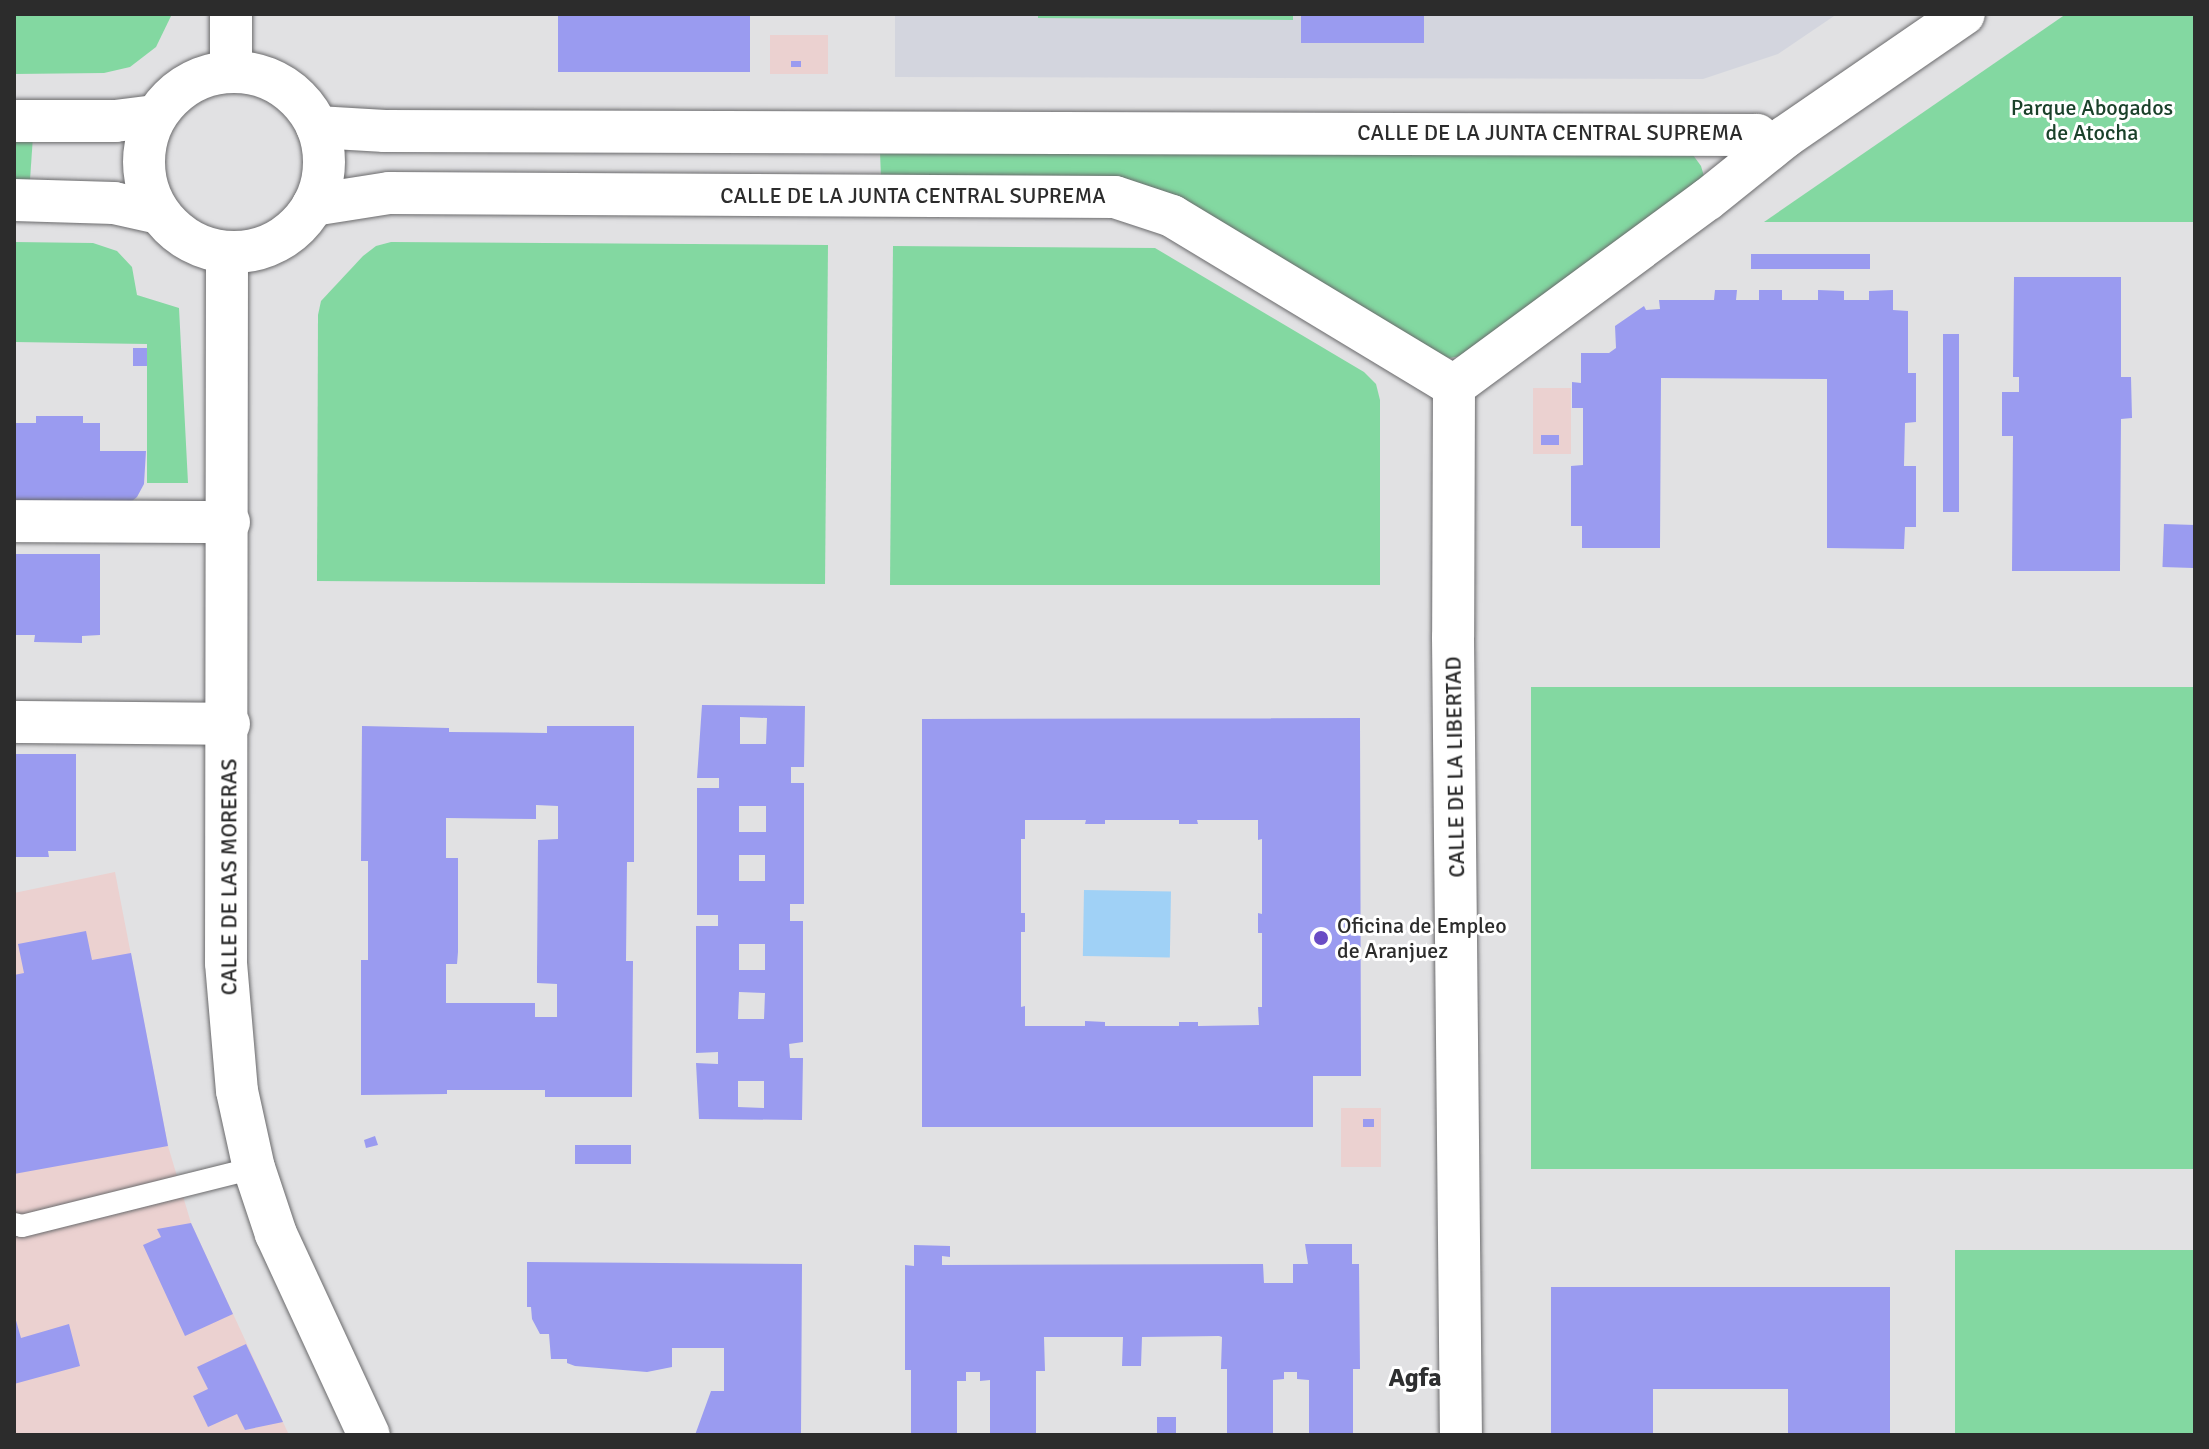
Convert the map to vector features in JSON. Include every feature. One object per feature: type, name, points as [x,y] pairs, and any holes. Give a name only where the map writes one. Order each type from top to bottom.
[{"type":"street","points":[[231,14],[231,71]]},
{"type":"street","name":"CALLE DE LA JUNTA CENTRAL SUPREMA","points":[[313,205],[389,193],[1115,197],[1172,216],[1454,386],[1769,150],[1964,14]]},
{"type":"street","points":[[231,71],[258,74],[283,85],[303,104],[317,127],[324,167],[313,205],[298,226],[277,241],[253,250],[227,253],[189,241],[159,213],[148,190],[143,165],[146,140],[155,116],[174,93],[201,77],[231,71]]},
{"type":"street","points":[[14,121],[115,121],[155,116]]},
{"type":"street","name":"CALLE DE LA JUNTA CENTRAL SUPREMA","points":[[317,127],[401,131],[1757,135],[1769,150]]},
{"type":"street","points":[[14,200],[114,203],[159,213]]},
{"type":"street","name":"CALLE DE LAS MORERAS","points":[[227,253],[229,724],[226,963],[237,1091],[254,1168],[276,1234],[369,1435]]},
{"type":"street","name":"CALLE DE LA LIBERTAD","points":[[1454,386],[1453,637],[1461,1435]]},
{"type":"street","points":[[14,521],[229,522]]},
{"type":"street","points":[[14,722],[229,724]]},
{"type":"lane","points":[[14,1224],[22,1226],[254,1168]]},
{"type":"shaded area","points":[[895,14],[1837,14],[1778,54],[1703,79],[895,77]]},
{"type":"shaded area","points":[[770,35],[828,35],[828,74],[770,74]]},
{"type":"shaded area","points":[[1533,388],[1571,388],[1571,454],[1533,454]]},
{"type":"shaded area","points":[[115,872],[168,1146],[191,1223],[289,1435],[14,1435],[14,893]]},
{"type":"shaded area","points":[[1341,1108],[1381,1108],[1381,1167],[1341,1167]]},
{"type":"green space","points":[[14,14],[172,14],[156,47],[130,67],[104,73],[14,74]]},
{"type":"green space","points":[[1038,14],[1293,14],[1293,20],[1038,18]]},
{"type":"green space","name":"Parque Abogados de Atocha","points":[[2066,14],[2195,14],[2195,222],[1764,222]]},
{"type":"green space","points":[[14,136],[33,136],[30,180],[14,180]]},
{"type":"green space","points":[[880,152],[1693,155],[1701,166],[1706,183],[1470,354],[1450,358],[1429,353],[1198,212],[881,178]]},
{"type":"green space","points":[[14,242],[93,243],[117,251],[132,267],[137,295],[179,308],[188,483],[147,483],[147,344],[14,342]]},
{"type":"green space","points":[[391,242],[828,245],[825,584],[317,581],[318,315],[321,301],[363,256],[376,246]]},
{"type":"green space","points":[[893,246],[1155,248],[1364,372],[1376,384],[1380,400],[1380,585],[890,585]]},
{"type":"green space","points":[[1531,687],[2195,687],[2195,1169],[1531,1169]]},
{"type":"green space","points":[[1955,1250],[2195,1250],[2195,1435],[1955,1435]]},
{"type":"water","points":[[1084,890],[1171,892],[1170,958],[1083,956]]},
{"type":"building","points":[[558,14],[750,14],[750,72],[558,72]]},
{"type":"building","points":[[1301,14],[1424,14],[1424,43],[1301,43]]},
{"type":"building","points":[[791,61],[801,61],[801,67],[791,67]]},
{"type":"building","points":[[1751,254],[1870,254],[1870,269],[1751,269]]},
{"type":"building","points":[[2014,277],[2121,277],[2121,377],[2131,377],[2132,418],[2121,419],[2120,571],[2012,571],[2013,436],[2002,436],[2002,392],[2019,392],[2019,377],[2013,377]]},
{"type":"building","points":[[1715,290],[1737,290],[1736,300],[1759,300],[1759,290],[1782,290],[1782,300],[1818,300],[1818,290],[1844,291],[1844,300],[1869,300],[1869,291],[1893,290],[1893,310],[1908,311],[1908,373],[1916,373],[1916,422],[1905,423],[1904,466],[1916,466],[1916,527],[1905,527],[1904,549],[1827,548],[1827,379],[1661,378],[1660,548],[1582,548],[1582,526],[1571,526],[1571,466],[1583,465],[1583,408],[1572,408],[1572,382],[1581,383],[1581,353],[1609,353],[1616,348],[1615,326],[1644,306],[1646,310],[1660,309],[1659,300],[1714,300]]},
{"type":"building","points":[[1943,334],[1959,334],[1959,512],[1943,512]]},
{"type":"building","points":[[133,348],[147,348],[147,366],[133,366]]},
{"type":"building","points":[[36,416],[83,416],[83,423],[100,423],[100,451],[146,451],[144,484],[137,497],[127,505],[14,504],[14,423],[36,423]]},
{"type":"building","points":[[1541,435],[1559,435],[1559,445],[1541,445]]},
{"type":"building","points":[[2164,524],[2195,525],[2193,568],[2162,567]]},
{"type":"building","points":[[14,554],[100,554],[100,635],[82,636],[82,643],[34,642],[35,635],[14,635]]},
{"type":"building","points":[[702,705],[805,706],[804,767],[791,767],[791,783],[804,783],[804,904],[790,904],[790,921],[803,921],[803,1042],[789,1044],[790,1058],[803,1058],[802,1120],[699,1119],[696,1063],[718,1064],[718,1052],[696,1053],[696,926],[718,926],[718,915],[697,915],[697,788],[719,788],[719,778],[697,778]],"holes":[[[740,717],[767,718],[766,744],[740,744]],[[739,806],[766,806],[766,832],[739,832]],[[739,855],[765,855],[765,881],[739,881]],[[739,944],[765,944],[765,970],[739,970]],[[739,992],[765,993],[764,1019],[738,1019]],[[738,1081],[764,1081],[764,1108],[738,1107]]]},
{"type":"building","points":[[1360,718],[1361,1076],[1313,1076],[1313,1127],[922,1127],[922,719]],"holes":[[[1025,820],[1086,820],[1085,824],[1105,824],[1105,820],[1179,820],[1179,824],[1198,824],[1197,820],[1258,820],[1258,840],[1262,839],[1262,914],[1258,913],[1258,933],[1262,933],[1262,1007],[1258,1007],[1259,1025],[1198,1026],[1198,1022],[1179,1022],[1179,1026],[1105,1026],[1105,1022],[1085,1021],[1085,1026],[1025,1026],[1025,1006],[1021,1007],[1021,932],[1025,932],[1025,913],[1021,913],[1021,839],[1025,839]]]},
{"type":"building","points":[[362,726],[449,728],[449,732],[547,733],[547,726],[634,726],[634,862],[627,862],[626,961],[633,961],[632,1097],[545,1097],[545,1090],[447,1090],[447,1094],[361,1095],[361,960],[368,960],[368,861],[361,861]],"holes":[[[536,805],[558,806],[558,839],[538,840],[537,970],[537,983],[557,984],[557,1017],[535,1017],[535,1003],[446,1003],[446,964],[457,964],[458,952],[458,858],[446,858],[446,818],[536,819]]]},
{"type":"building","points":[[14,754],[76,754],[76,851],[48,851],[49,857],[14,857]]},
{"type":"building","points":[[86,931],[92,960],[131,953],[168,1146],[14,1174],[14,975],[24,973],[18,944]]},
{"type":"building","points":[[1363,1119],[1374,1119],[1374,1127],[1363,1127]]},
{"type":"building","points":[[375,1136],[378,1145],[366,1148],[364,1140]]},
{"type":"building","points":[[575,1145],[631,1145],[631,1164],[575,1164]]},
{"type":"building","points":[[191,1223],[233,1314],[185,1336],[143,1245],[161,1237],[157,1229]]},
{"type":"building","points":[[1305,1244],[1352,1244],[1352,1264],[1359,1264],[1360,1369],[1353,1369],[1353,1435],[1309,1435],[1309,1380],[1297,1379],[1297,1372],[1284,1372],[1284,1379],[1273,1380],[1273,1435],[1227,1435],[1227,1369],[1221,1369],[1222,1337],[1219,1336],[1142,1337],[1141,1366],[1122,1366],[1123,1337],[1044,1337],[1045,1371],[1036,1371],[1036,1435],[990,1435],[990,1380],[980,1381],[980,1372],[966,1372],[966,1381],[957,1381],[957,1435],[911,1435],[911,1370],[905,1370],[905,1265],[914,1266],[914,1245],[950,1246],[950,1257],[942,1256],[942,1265],[1263,1264],[1264,1283],[1293,1283],[1293,1264],[1308,1264]]},
{"type":"building","points":[[527,1262],[802,1264],[801,1435],[695,1435],[711,1391],[724,1391],[724,1348],[672,1348],[672,1367],[647,1372],[575,1366],[567,1363],[567,1359],[551,1359],[549,1334],[540,1334],[532,1319],[531,1307],[527,1307]]},
{"type":"building","points":[[1551,1287],[1890,1287],[1890,1435],[1788,1435],[1788,1389],[1653,1389],[1653,1435],[1551,1435]]},
{"type":"building","points":[[15,1317],[21,1338],[69,1324],[80,1366],[14,1384]]},
{"type":"building","points":[[246,1344],[283,1422],[245,1430],[237,1414],[208,1427],[193,1396],[208,1389],[197,1367]]},
{"type":"building","points":[[1157,1417],[1176,1417],[1176,1435],[1157,1435]]},
{"type":"place","name":"Oficina de Empleo de Aranjuez","points":[[1321,938]]},
{"type":"district","name":"Agfa","points":[[1415,1379]]}]
